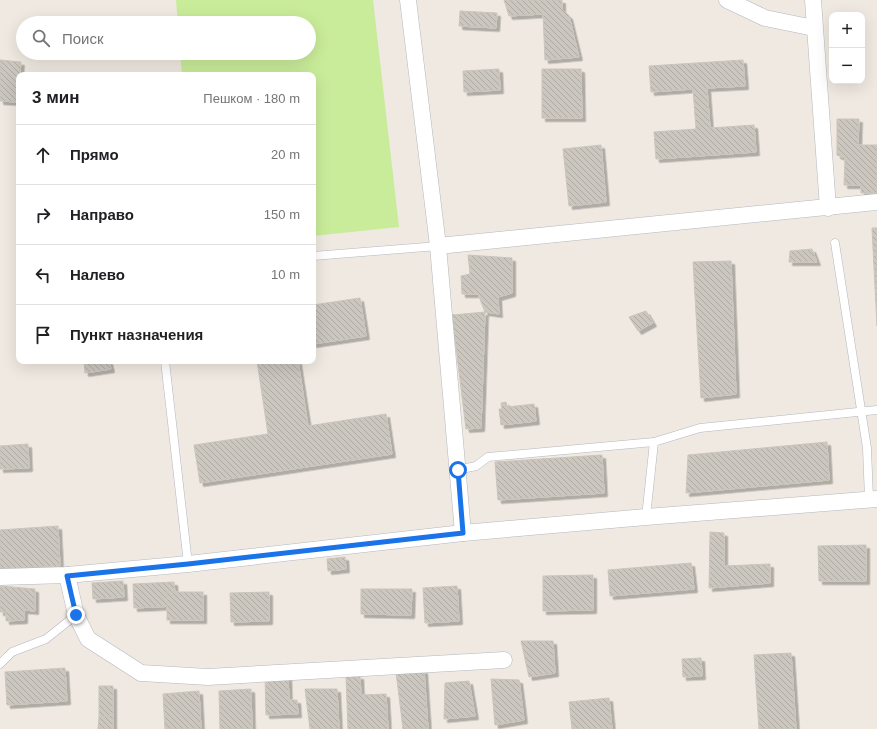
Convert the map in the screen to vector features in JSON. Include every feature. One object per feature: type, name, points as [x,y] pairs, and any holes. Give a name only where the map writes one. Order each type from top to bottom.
[{"type":"street","points":[[408,0],[438,246],[463,533]]},
{"type":"street","points":[[727,0],[765,18],[814,28]]},
{"type":"street","points":[[813,0],[828,208]]},
{"type":"street","points":[[438,246],[877,202]]},
{"type":"street","points":[[0,577],[67,576],[463,533],[873,499]]},
{"type":"street","points":[[67,576],[76,615],[88,639],[141,672],[208,677],[504,660]]},
{"type":"lane","points":[[835,243],[862,411],[873,499]]},
{"type":"lane","points":[[316,256],[438,246]]},
{"type":"lane","points":[[165,364],[188,564]]},
{"type":"lane","points":[[458,470],[476,466],[488,457],[654,442],[700,428],[877,410]]},
{"type":"lane","points":[[646,517],[654,442]]},
{"type":"lane","points":[[0,664],[12,652],[46,639],[76,615]]},
{"type":"green space","points":[[176,0],[373,0],[399,227],[316,236],[316,72],[182,72],[181,60],[316,60],[316,16],[177,16]]},
{"type":"building","points":[[504,0],[562,0],[562,9],[569,16],[579,57],[545,60],[543,14],[509,16]]},
{"type":"building","points":[[460,11],[497,13],[496,28],[459,26]]},
{"type":"building","points":[[0,60],[21,62],[20,72],[16,72],[16,102],[0,101]]},
{"type":"building","points":[[743,60],[745,86],[707,88],[710,128],[754,125],[756,152],[656,159],[654,132],[696,129],[693,89],[651,92],[649,66]]},
{"type":"building","points":[[499,69],[500,90],[464,92],[463,71]]},
{"type":"building","points":[[542,69],[581,69],[582,118],[542,118]]},
{"type":"building","points":[[837,119],[859,119],[858,145],[877,145],[877,193],[861,193],[861,185],[844,185],[845,158],[837,155]]},
{"type":"building","points":[[601,145],[606,202],[569,206],[563,149]]},
{"type":"building","points":[[872,228],[877,228],[877,326]]},
{"type":"building","points":[[812,249],[817,262],[789,262],[790,251]]},
{"type":"building","points":[[468,255],[512,258],[512,293],[498,297],[499,314],[485,312],[478,294],[462,294],[461,276],[470,274]]},
{"type":"building","points":[[731,261],[736,394],[701,398],[693,262]]},
{"type":"building","points":[[360,298],[366,336],[316,344],[316,305]]},
{"type":"building","points":[[646,311],[653,323],[638,331],[629,317]]},
{"type":"building","points":[[485,312],[481,428],[466,429],[452,315]]},
{"type":"building","points":[[84,364],[110,364],[111,369],[85,373]]},
{"type":"building","points":[[257,364],[298,364],[308,426],[386,414],[392,454],[200,483],[194,445],[268,434]]},
{"type":"building","points":[[506,402],[507,407],[534,404],[536,421],[501,425],[499,409],[502,409],[501,403]]},
{"type":"building","points":[[827,442],[829,480],[686,493],[688,455]]},
{"type":"building","points":[[28,444],[29,468],[0,469],[0,446]]},
{"type":"building","points":[[602,455],[604,493],[498,500],[495,462]]},
{"type":"building","points":[[58,526],[60,566],[0,569],[0,530]]},
{"type":"building","points":[[710,532],[724,533],[724,566],[770,564],[770,583],[709,588]]},
{"type":"building","points":[[866,545],[866,581],[819,581],[818,546]]},
{"type":"building","points":[[345,557],[346,569],[328,571],[327,559]]},
{"type":"building","points":[[691,563],[694,589],[610,596],[608,570]]},
{"type":"building","points":[[593,575],[593,610],[543,611],[543,576]]},
{"type":"building","points":[[123,581],[124,597],[93,599],[92,583]]},
{"type":"building","points":[[174,582],[176,606],[134,608],[133,584]]},
{"type":"building","points":[[0,586],[35,589],[35,611],[24,610],[24,620],[6,621],[6,612],[0,612]]},
{"type":"building","points":[[457,586],[459,621],[425,623],[423,588]]},
{"type":"building","points":[[361,589],[412,589],[411,615],[361,614]]},
{"type":"building","points":[[167,592],[203,592],[203,620],[167,620]]},
{"type":"building","points":[[269,592],[269,621],[231,622],[230,593]]},
{"type":"building","points":[[521,641],[553,641],[555,673],[529,677]]},
{"type":"building","points":[[791,653],[796,729],[759,729],[754,655]]},
{"type":"building","points":[[701,658],[702,676],[683,677],[682,659]]},
{"type":"building","points":[[65,668],[67,701],[7,705],[5,672]]},
{"type":"building","points":[[424,670],[428,729],[403,729],[396,672]]},
{"type":"building","points":[[265,676],[288,676],[289,700],[297,700],[298,714],[266,715]]},
{"type":"building","points":[[346,676],[360,676],[361,695],[386,694],[388,729],[348,729]]},
{"type":"building","points":[[491,679],[519,680],[524,720],[495,725]]},
{"type":"building","points":[[469,681],[475,716],[444,719],[445,683]]},
{"type":"building","points":[[99,686],[113,686],[113,715],[99,717]]},
{"type":"building","points":[[251,689],[252,729],[220,729],[219,691]]},
{"type":"building","points":[[305,689],[337,689],[339,729],[310,729]]},
{"type":"building","points":[[199,691],[201,729],[165,729],[163,694]]},
{"type":"building","points":[[609,698],[612,729],[572,729],[569,702]]},
{"type":"building","points":[[113,715],[113,729],[98,729],[99,717]]},
{"type":"route","points":[[76,615],[67,576],[463,533],[458,470]]}]
